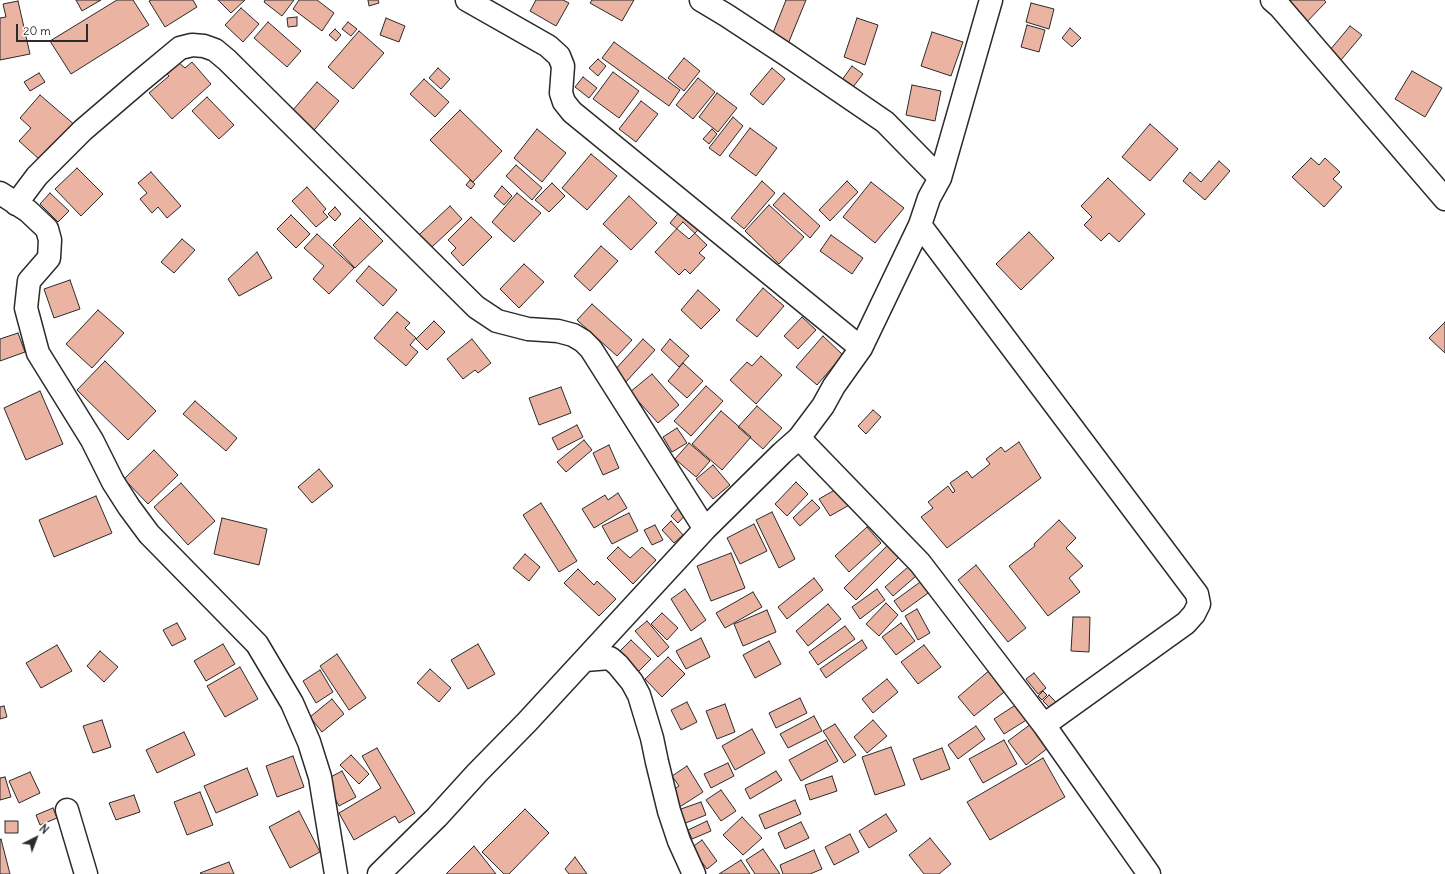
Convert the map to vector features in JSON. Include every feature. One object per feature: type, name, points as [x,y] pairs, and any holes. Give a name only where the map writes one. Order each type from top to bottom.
[{"type":"street","points":[[467,0],[548,46],[559,56],[563,66],[561,93],[564,102],[572,112],[861,348]]},
{"type":"street","points":[[701,0],[787,54],[885,122],[940,178]]},
{"type":"street","points":[[379,874],[437,817],[586,660],[705,528],[782,453],[800,438],[823,406],[834,386],[861,348],[920,225],[929,198],[940,178],[991,0]]},
{"type":"street","points":[[1272,0],[1280,7],[1445,199]]},
{"type":"street","points":[[336,874],[320,777],[309,742],[289,697],[257,644],[149,534],[129,507],[113,482],[92,440],[38,354],[26,308],[29,281],[48,258],[50,240],[47,229],[28,211],[8,198],[37,176],[83,130],[180,48],[192,45],[204,46],[215,50],[227,60],[476,307],[497,320],[528,329],[566,333],[584,341],[591,349],[705,528]]},
{"type":"street","points":[[920,225],[1197,594],[1199,604],[1194,614],[1186,624],[1044,725]]},
{"type":"street","points":[[800,438],[920,563],[1044,725],[1149,874]]},
{"type":"street","points":[[586,660],[610,658],[632,682],[639,696],[652,738],[669,811],[679,841],[694,874]]},
{"type":"street","points":[[67,810],[86,874]]},
{"type":"building","points":[[76,0],[101,0],[82,11]]},
{"type":"building","points":[[117,0],[133,0],[149,25],[71,74],[50,41]]},
{"type":"building","points":[[193,0],[197,7],[165,27],[149,1]]},
{"type":"building","points":[[218,0],[245,0],[231,13]]},
{"type":"building","points":[[265,0],[294,0],[282,16],[264,2]]},
{"type":"building","points":[[299,0],[317,0],[334,13],[322,31],[293,9]]},
{"type":"building","points":[[368,0],[378,0],[379,3],[369,6]]},
{"type":"building","points":[[536,0],[563,0],[569,3],[556,26],[530,11]]},
{"type":"building","points":[[592,0],[634,0],[622,21],[590,3]]},
{"type":"building","points":[[786,0],[806,0],[788,44],[771,38]]},
{"type":"building","points":[[1290,0],[1324,0],[1326,2],[1301,28],[1281,10]]},
{"type":"building","points":[[18,1],[30,54],[0,60],[0,18],[6,17],[3,4]]},
{"type":"building","points":[[1031,3],[1054,9],[1049,29],[1026,22]]},
{"type":"building","points":[[241,8],[259,24],[243,42],[225,25]]},
{"type":"building","points":[[297,17],[297,26],[288,27],[287,18]]},
{"type":"building","points":[[386,18],[405,26],[399,42],[380,35]]},
{"type":"building","points":[[857,18],[878,25],[865,65],[844,57]]},
{"type":"building","points":[[268,22],[301,51],[287,67],[254,38]]},
{"type":"building","points":[[348,22],[357,29],[351,36],[342,29]]},
{"type":"building","points":[[1027,25],[1045,30],[1039,52],[1021,47]]},
{"type":"building","points":[[1350,26],[1362,35],[1341,60],[1330,50]]},
{"type":"building","points":[[1070,28],[1081,38],[1072,47],[1062,38]]},
{"type":"building","points":[[335,29],[341,35],[336,41],[329,35]]},
{"type":"building","points":[[359,31],[384,53],[353,89],[328,67]]},
{"type":"building","points":[[932,32],[963,42],[951,76],[921,66]]},
{"type":"building","points":[[614,42],[680,90],[669,106],[602,58]]},
{"type":"building","points":[[684,58],[700,71],[684,91],[668,78]]},
{"type":"building","points":[[598,59],[606,66],[598,76],[589,68]]},
{"type":"building","points":[[177,61],[185,68],[192,62],[211,84],[172,119],[149,93],[169,76],[165,72]]},
{"type":"building","points":[[852,66],[863,74],[850,91],[839,84]]},
{"type":"building","points":[[438,68],[450,79],[441,89],[429,78]]},
{"type":"building","points":[[772,68],[785,79],[763,105],[750,94]]},
{"type":"building","points":[[1412,71],[1442,88],[1425,117],[1395,99]]},
{"type":"building","points":[[613,72],[639,91],[619,118],[593,99]]},
{"type":"building","points":[[39,73],[45,82],[30,91],[24,82]]},
{"type":"building","points":[[583,77],[597,88],[589,98],[575,87]]},
{"type":"building","points":[[698,78],[715,92],[693,119],[676,105]]},
{"type":"building","points":[[424,79],[449,102],[435,117],[410,94]]},
{"type":"building","points":[[317,82],[339,101],[309,136],[287,117]]},
{"type":"building","points":[[912,85],[941,91],[935,121],[906,115]]},
{"type":"building","points":[[717,93],[737,108],[718,132],[699,117]]},
{"type":"building","points":[[40,95],[76,126],[56,150],[51,145],[39,159],[19,141],[31,128],[20,118]]},
{"type":"building","points":[[207,97],[234,125],[219,139],[192,111]]},
{"type":"building","points":[[641,101],[658,114],[636,142],[619,129]]},
{"type":"building","points":[[460,110],[502,151],[473,182],[430,140]]},
{"type":"building","points":[[733,117],[743,126],[720,156],[709,148]]},
{"type":"building","points":[[1150,124],[1178,149],[1150,181],[1122,157]]},
{"type":"building","points":[[750,128],[777,148],[756,176],[729,156]]},
{"type":"building","points":[[537,129],[566,153],[542,182],[514,158]]},
{"type":"building","points":[[712,129],[717,134],[709,144],[703,139]]},
{"type":"building","points":[[591,154],[617,176],[587,210],[562,188]]},
{"type":"building","points":[[1311,158],[1319,165],[1325,158],[1340,172],[1333,179],[1342,187],[1324,207],[1292,177]]},
{"type":"building","points":[[1219,161],[1230,171],[1205,200],[1183,181],[1190,172],[1201,182]]},
{"type":"building","points":[[516,165],[542,188],[532,200],[506,176]]},
{"type":"building","points":[[77,168],[103,194],[81,216],[55,189]]},
{"type":"building","points":[[151,172],[181,206],[167,218],[158,207],[152,213],[140,199],[147,193],[138,183]]},
{"type":"building","points":[[1108,178],[1145,214],[1119,242],[1109,233],[1101,241],[1084,225],[1092,217],[1081,206]]},
{"type":"building","points":[[470,180],[475,184],[471,189],[466,185]]},
{"type":"building","points":[[762,181],[775,193],[744,229],[731,218]]},
{"type":"building","points":[[847,181],[858,192],[830,221],[819,210]]},
{"type":"building","points":[[871,182],[904,208],[875,243],[843,217]]},
{"type":"building","points":[[552,183],[565,196],[549,212],[535,200]]},
{"type":"building","points":[[502,186],[512,196],[504,205],[494,196]]},
{"type":"building","points":[[307,187],[326,209],[323,212],[328,217],[316,227],[292,201]]},
{"type":"building","points":[[50,193],[69,211],[58,222],[40,204]]},
{"type":"building","points":[[517,193],[541,213],[514,242],[492,222]]},
{"type":"building","points":[[784,193],[820,226],[810,238],[773,205]]},
{"type":"building","points":[[629,196],[657,223],[631,250],[603,224]]},
{"type":"building","points":[[769,205],[804,237],[779,264],[745,231]]},
{"type":"building","points":[[450,206],[462,219],[419,259],[407,246]]},
{"type":"building","points":[[335,207],[341,214],[335,221],[328,214]]},
{"type":"building","points":[[681,210],[701,227],[689,239],[670,223]]},
{"type":"building","points":[[291,215],[310,234],[296,248],[277,229]]},
{"type":"building","points":[[471,217],[492,237],[463,266],[451,253],[456,248],[448,240]]},
{"type":"building","points":[[360,218],[383,241],[355,268],[333,245]]},
{"type":"building","points":[[683,222],[707,245],[699,253],[705,258],[690,274],[685,269],[679,275],[655,252]]},
{"type":"building","points":[[1029,232],[1054,258],[1021,290],[996,264]]},
{"type":"building","points":[[317,234],[354,268],[329,294],[313,279],[324,266],[304,248]]},
{"type":"building","points":[[831,235],[863,258],[852,274],[820,251]]},
{"type":"building","points":[[182,239],[195,250],[174,273],[161,262]]},
{"type":"building","points":[[601,246],[618,261],[590,291],[574,276]]},
{"type":"building","points":[[257,252],[272,278],[239,296],[228,279]]},
{"type":"building","points":[[524,264],[544,282],[519,308],[500,289]]},
{"type":"building","points":[[369,266],[397,290],[383,306],[356,281]]},
{"type":"building","points":[[70,280],[80,309],[54,318],[44,289]]},
{"type":"building","points":[[763,288],[784,306],[757,337],[736,320]]},
{"type":"building","points":[[698,290],[720,310],[701,329],[681,310]]},
{"type":"building","points":[[592,304],[632,340],[617,356],[577,320]]},
{"type":"building","points":[[98,310],[124,333],[92,368],[66,344]]},
{"type":"building","points":[[397,312],[410,323],[405,328],[416,338],[410,345],[418,352],[406,366],[374,338]]},
{"type":"building","points":[[802,317],[816,330],[798,349],[784,336]]},
{"type":"building","points":[[434,321],[445,332],[427,350],[416,339]]},
{"type":"building","points":[[1445,322],[1445,353],[1429,338]]},
{"type":"building","points":[[18,333],[25,352],[0,361],[0,339]]},
{"type":"building","points":[[823,336],[843,355],[817,385],[796,367]]},
{"type":"building","points":[[472,339],[491,363],[478,373],[475,370],[463,379],[447,359]]},
{"type":"building","points":[[643,339],[655,350],[625,383],[613,372]]},
{"type":"building","points":[[670,339],[689,356],[679,367],[661,350]]},
{"type":"building","points":[[761,356],[782,375],[756,404],[730,380],[747,362],[752,366]]},
{"type":"building","points":[[105,361],[156,411],[128,440],[77,390]]},
{"type":"building","points":[[683,363],[703,381],[687,398],[668,381]]},
{"type":"building","points":[[652,374],[679,405],[658,423],[630,392]]},
{"type":"building","points":[[706,386],[723,401],[691,436],[674,421]]},
{"type":"building","points":[[561,387],[571,413],[539,425],[529,398]]},
{"type":"building","points":[[40,391],[63,444],[26,460],[4,408]]},
{"type":"building","points":[[195,401],[237,438],[226,451],[183,414]]},
{"type":"building","points":[[757,406],[782,428],[763,449],[738,427]]},
{"type":"building","points":[[873,410],[881,417],[866,434],[858,426]]},
{"type":"building","points":[[721,411],[751,437],[722,470],[692,444]]},
{"type":"building","points":[[577,425],[583,437],[558,450],[552,438]]},
{"type":"building","points":[[677,428],[687,443],[672,452],[663,437]]},
{"type":"building","points":[[584,440],[592,450],[566,472],[557,462]]},
{"type":"building","points":[[1019,442],[1041,478],[947,548],[921,517],[933,508],[928,502],[948,486],[953,493],[955,491],[950,483],[967,471],[972,478],[990,464],[986,459],[1001,447],[1005,452]]},
{"type":"building","points":[[689,443],[710,461],[696,477],[675,459]]},
{"type":"building","points":[[609,445],[619,468],[603,475],[593,453]]},
{"type":"building","points":[[154,450],[178,475],[148,504],[124,479]]},
{"type":"building","points":[[713,465],[730,485],[713,499],[696,479]]},
{"type":"building","points":[[319,469],[333,486],[312,503],[298,487]]},
{"type":"building","points":[[796,482],[808,494],[787,516],[775,504]]},
{"type":"building","points":[[181,483],[215,521],[188,545],[154,507]]},
{"type":"building","points":[[840,487],[851,504],[830,516],[819,499]]},
{"type":"building","points":[[618,493],[627,508],[594,528],[582,509],[605,495],[608,500]]},
{"type":"building","points":[[691,494],[698,501],[678,523],[671,516]]},
{"type":"building","points":[[96,496],[112,533],[54,557],[39,520]]},
{"type":"building","points":[[812,500],[820,508],[800,526],[793,518]]},
{"type":"building","points":[[541,503],[577,561],[559,572],[523,515]]},
{"type":"building","points":[[772,512],[795,559],[779,568],[756,520]]},
{"type":"building","points":[[629,513],[638,531],[612,544],[602,526]]},
{"type":"building","points":[[222,518],[267,529],[259,565],[214,554]]},
{"type":"building","points":[[1059,520],[1076,538],[1066,548],[1083,566],[1069,578],[1080,592],[1048,616],[1009,566],[1035,546],[1034,544]]},
{"type":"building","points":[[671,521],[683,535],[674,543],[662,530]]},
{"type":"building","points":[[754,524],[767,551],[740,564],[727,538]]},
{"type":"building","points":[[655,525],[663,540],[652,545],[644,530]]},
{"type":"building","points":[[867,527],[881,543],[849,572],[835,556]]},
{"type":"building","points":[[889,544],[900,556],[856,600],[844,588]]},
{"type":"building","points":[[618,547],[630,558],[642,547],[656,560],[633,584],[607,558]]},
{"type":"building","points":[[731,553],[745,588],[711,601],[697,566]]},
{"type":"building","points":[[525,554],[540,567],[529,581],[513,568]]},
{"type":"building","points":[[915,561],[923,570],[893,596],[885,587]]},
{"type":"building","points":[[976,565],[1026,628],[1008,642],[958,580]]},
{"type":"building","points":[[578,569],[594,585],[597,581],[616,599],[599,616],[564,583]]},
{"type":"building","points":[[814,578],[823,590],[787,619],[778,607]]},
{"type":"building","points":[[923,580],[931,591],[902,612],[894,601]]},
{"type":"building","points":[[685,589],[706,620],[691,631],[671,599]]},
{"type":"building","points":[[877,589],[885,600],[860,619],[852,607]]},
{"type":"building","points":[[753,592],[762,607],[725,628],[716,613]]},
{"type":"building","points":[[886,603],[898,615],[879,636],[866,624]]},
{"type":"building","points":[[828,604],[841,619],[808,646],[796,631]]},
{"type":"building","points":[[917,609],[930,633],[918,640],[905,616]]},
{"type":"building","points":[[767,610],[776,632],[743,646],[734,624]]},
{"type":"building","points":[[662,613],[678,628],[667,640],[651,624]]},
{"type":"building","points":[[1073,617],[1090,617],[1089,652],[1071,651]]},
{"type":"building","points":[[647,621],[669,647],[658,657],[635,631]]},
{"type":"building","points":[[177,623],[186,639],[172,646],[163,630]]},
{"type":"building","points":[[901,623],[915,641],[896,655],[882,637]]},
{"type":"building","points":[[845,626],[855,639],[818,665],[809,652]]},
{"type":"building","points":[[701,638],[710,657],[686,669],[676,651]]},
{"type":"building","points":[[631,640],[651,659],[637,673],[617,654]]},
{"type":"building","points":[[862,640],[867,648],[826,678],[820,669]]},
{"type":"building","points":[[769,641],[781,664],[755,678],[743,655]]},
{"type":"building","points":[[223,644],[235,664],[206,681],[194,661]]},
{"type":"building","points":[[478,644],[495,674],[468,689],[451,660]]},
{"type":"building","points":[[57,645],[72,671],[41,688],[26,663]]},
{"type":"building","points":[[924,645],[941,667],[918,684],[901,662]]},
{"type":"building","points":[[100,651],[118,667],[104,682],[87,666]]},
{"type":"building","points":[[337,654],[366,698],[349,710],[320,666]]},
{"type":"building","points":[[668,657],[685,674],[662,697],[645,679]]},
{"type":"building","points":[[240,667],[258,699],[225,717],[207,686]]},
{"type":"building","points":[[430,669],[451,688],[439,702],[417,683]]},
{"type":"building","points":[[991,669],[1008,689],[974,716],[958,697]]},
{"type":"building","points":[[320,670],[333,692],[316,703],[303,681]]},
{"type":"building","points":[[1034,673],[1046,688],[1038,694],[1026,679]]},
{"type":"building","points":[[887,679],[898,692],[873,713],[862,699]]},
{"type":"building","points":[[1043,691],[1047,695],[1042,700],[1038,696]]},
{"type":"building","points":[[1049,695],[1056,702],[1050,708],[1043,701]]},
{"type":"building","points":[[800,698],[807,713],[776,728],[769,713]]},
{"type":"building","points":[[332,699],[344,714],[322,732],[310,717]]},
{"type":"building","points":[[687,702],[697,722],[681,730],[671,710]]},
{"type":"building","points":[[725,704],[735,732],[717,739],[706,711]]},
{"type":"building","points":[[1017,704],[1028,719],[1004,734],[994,719]]},
{"type":"building","points":[[4,706],[7,717],[0,719],[0,707]]},
{"type":"building","points":[[814,716],[822,731],[788,748],[780,734]]},
{"type":"building","points":[[102,720],[111,747],[93,753],[83,726]]},
{"type":"building","points":[[873,720],[887,736],[867,753],[854,737]]},
{"type":"building","points":[[1035,721],[1053,744],[1026,765],[1008,741]]},
{"type":"building","points":[[835,724],[856,755],[844,763],[823,731]]},
{"type":"building","points":[[976,726],[985,739],[958,759],[948,745]]},
{"type":"building","points":[[752,729],[765,753],[735,770],[722,746]]},
{"type":"building","points":[[184,732],[195,755],[157,773],[146,750]]},
{"type":"building","points":[[826,740],[838,761],[801,781],[789,760]]},
{"type":"building","points":[[1004,740],[1017,764],[983,783],[969,759]]},
{"type":"building","points":[[891,747],[905,785],[875,795],[862,757]]},
{"type":"building","points":[[377,748],[415,813],[399,823],[395,816],[354,840],[339,813],[381,788],[362,756]]},
{"type":"building","points":[[942,748],[950,769],[921,780],[913,759]]},
{"type":"building","points":[[351,755],[369,774],[359,784],[340,765]]},
{"type":"building","points":[[293,756],[304,787],[277,797],[266,766]]},
{"type":"building","points":[[1043,758],[1065,797],[990,840],[967,802]]},
{"type":"building","points":[[728,763],[734,776],[711,788],[704,774]]},
{"type":"building","points":[[687,766],[703,792],[678,808],[668,793],[679,786],[672,776]]},
{"type":"building","points":[[247,768],[258,795],[216,813],[204,786]]},
{"type":"building","points":[[342,771],[356,797],[339,806],[325,780]]},
{"type":"building","points":[[776,771],[782,780],[750,799],[745,789]]},
{"type":"building","points":[[30,772],[40,793],[19,803],[9,781]]},
{"type":"building","points":[[832,776],[837,791],[810,800],[805,785]]},
{"type":"building","points":[[5,777],[11,797],[0,800],[0,778]]},
{"type":"building","points":[[721,790],[736,811],[721,821],[706,800]]},
{"type":"building","points":[[200,792],[213,825],[187,835],[174,802]]},
{"type":"building","points":[[134,795],[140,812],[116,820],[109,803]]},
{"type":"building","points":[[795,800],[801,814],[765,829],[759,815]]},
{"type":"building","points":[[701,802],[706,815],[683,824],[678,810]]},
{"type":"building","points":[[53,808],[57,818],[40,825],[36,815]]},
{"type":"building","points":[[525,809],[549,833],[509,874],[504,874],[482,852]]},
{"type":"building","points":[[299,811],[320,852],[290,868],[269,827]]},
{"type":"building","points":[[886,814],[897,831],[869,848],[859,831]]},
{"type":"building","points":[[742,817],[762,838],[743,855],[723,835]]},
{"type":"building","points":[[5,821],[18,821],[18,833],[5,833]]},
{"type":"building","points":[[707,821],[711,831],[692,839],[688,830]]},
{"type":"building","points":[[801,822],[809,838],[785,849],[778,833]]},
{"type":"building","points":[[850,834],[859,852],[834,865],[825,847]]},
{"type":"building","points":[[930,838],[951,864],[939,874],[924,874],[909,855]]},
{"type":"building","points":[[1,839],[10,874],[0,874]]},
{"type":"building","points":[[702,840],[717,861],[707,869],[691,848]]},
{"type":"building","points":[[474,846],[496,874],[446,874]]},
{"type":"building","points":[[763,849],[780,874],[755,874],[746,860]]},
{"type":"building","points":[[814,850],[822,869],[810,874],[783,874],[780,865]]},
{"type":"building","points":[[575,857],[587,874],[569,874],[565,869]]},
{"type":"building","points":[[741,860],[750,874],[719,874]]},
{"type":"building","points":[[229,862],[234,874],[200,873]]}]
